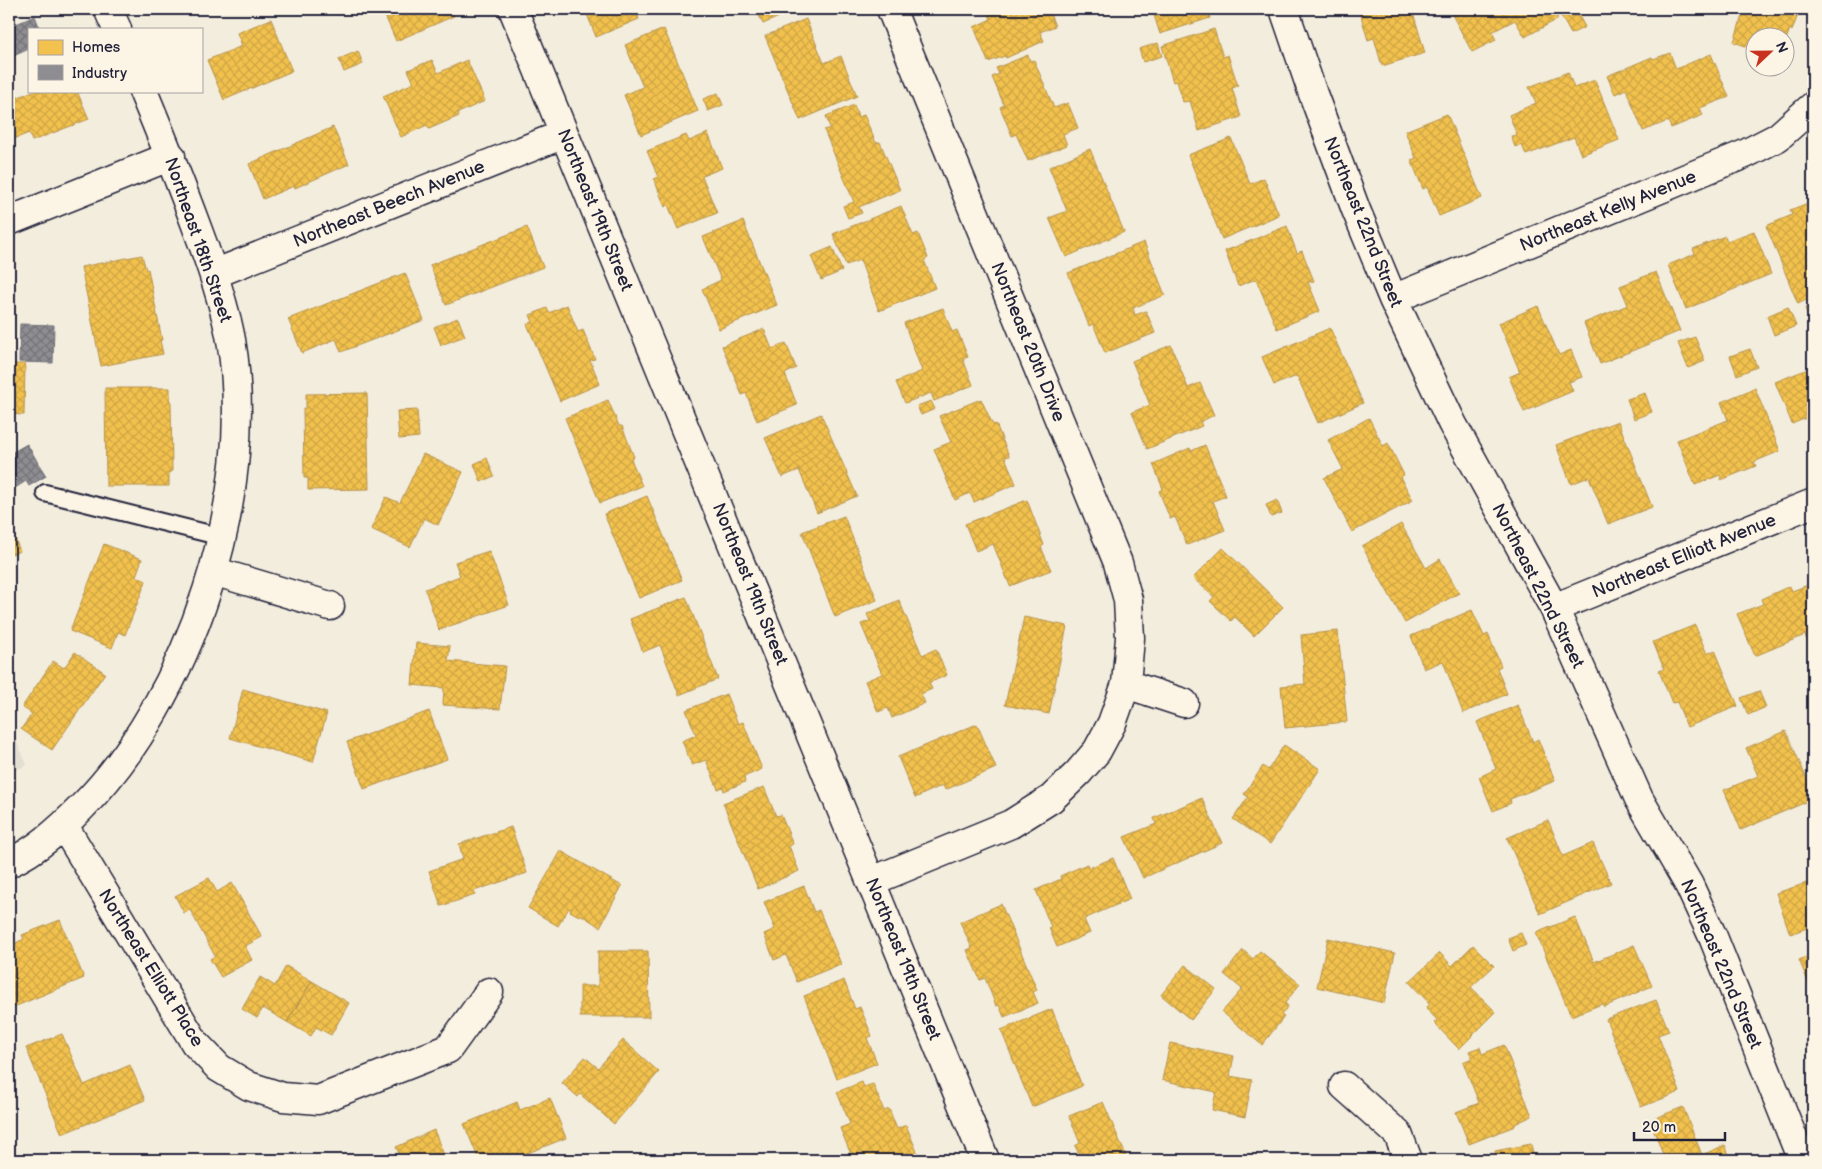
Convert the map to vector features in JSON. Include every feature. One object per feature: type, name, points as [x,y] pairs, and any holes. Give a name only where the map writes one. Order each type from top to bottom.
[{"type":"street","points":[[108,9],[117,28]]},
{"type":"street","name":"Northeast 19th Street","points":[[513,9],[985,1160]]},
{"type":"street","name":"Northeast 20th Drive","points":[[872,881],[1011,824],[1051,799],[1078,773],[1097,751],[1112,723],[1126,684],[1130,629],[1128,600],[1118,563],[891,9]]},
{"type":"street","name":"Northeast 22nd Street","points":[[1284,9],[1356,210],[1393,299],[1452,423],[1554,608],[1639,800],[1689,886],[1713,937],[1802,1160]]},
{"type":"street","name":"Northeast 18th Street","points":[[64,826],[122,762],[154,711],[178,664],[196,622],[213,571],[230,496],[235,454],[236,378],[232,342],[224,306],[171,156],[143,92]]},
{"type":"street","name":"Northeast Kelly Avenue","points":[[1393,299],[1745,154],[1778,136],[1813,106]]},
{"type":"street","name":"Northeast Beech Avenue","points":[[214,274],[564,134]]},
{"type":"street","points":[[9,221],[171,156]]},
{"type":"street","name":"Northeast Elliott Avenue","points":[[1554,608],[1813,503]]},
{"type":"street","points":[[213,571],[330,606]]},
{"type":"street","points":[[1126,684],[1184,703]]},
{"type":"street","points":[[9,863],[42,844],[64,826]]},
{"type":"street","name":"Northeast Elliott Place","points":[[64,826],[195,1043],[219,1068],[249,1086],[283,1097],[318,1100],[448,1049],[489,992]]},
{"type":"street","points":[[1344,1086],[1398,1134],[1408,1160]]},
{"type":"lane","points":[[45,493],[222,537]]},
{"type":"shaded area","points":[[9,723],[27,765],[9,773]]},
{"type":"building: Homes","points":[[382,9],[450,9],[454,16],[396,41]]},
{"type":"building: Homes","points":[[585,9],[635,9],[639,19],[596,37]]},
{"type":"building: Homes","points":[[756,9],[797,9],[763,24]]},
{"type":"building: Homes","points":[[986,9],[1030,9],[1031,11],[1048,9],[1055,26],[1040,32],[1044,41],[1006,58],[1005,56],[988,62],[974,27],[991,19]]},
{"type":"building: Homes","points":[[1152,9],[1208,9],[1210,18],[1160,34]]},
{"type":"building: Homes","points":[[1365,9],[1412,9],[1425,53],[1382,66],[1374,38],[1368,40],[1360,13],[1366,12]]},
{"type":"building: Homes","points":[[1449,9],[1553,9],[1558,19],[1525,37],[1515,20],[1492,32],[1496,40],[1472,52]]},
{"type":"building: Homes","points":[[1557,9],[1575,9],[1585,27],[1571,34]]},
{"type":"building: Homes","points":[[1725,9],[1800,9],[1793,28],[1744,28],[1744,46],[1734,42],[1742,16]]},
{"type":"building: Homes","points":[[271,19],[292,71],[224,100],[207,60],[242,46],[237,33]]},
{"type":"building: Homes","points":[[806,19],[824,63],[841,56],[857,96],[800,120],[765,36]]},
{"type":"building: Homes","points":[[664,29],[698,111],[641,135],[624,95],[643,87],[625,45]]},
{"type":"building: Homes","points":[[1214,29],[1223,57],[1228,55],[1238,86],[1232,88],[1241,117],[1199,131],[1190,101],[1183,102],[1177,81],[1173,82],[1162,46]]},
{"type":"building: Homes","points":[[1158,43],[1162,56],[1143,62],[1139,49]]},
{"type":"building: Homes","points":[[358,51],[363,64],[344,72],[339,59]]},
{"type":"building: Homes","points":[[1670,53],[1676,69],[1711,54],[1729,97],[1700,108],[1703,115],[1671,128],[1668,121],[1643,131],[1626,89],[1615,94],[1607,76],[1652,57],[1653,59]]},
{"type":"building: Homes","points":[[1028,55],[1030,61],[1034,60],[1054,108],[1068,103],[1078,128],[1063,134],[1067,145],[1028,161],[1016,134],[1012,136],[1000,107],[1004,105],[992,77],[999,74],[996,68]]},
{"type":"building: Homes","points":[[432,60],[438,73],[467,60],[485,101],[458,113],[459,116],[429,129],[427,125],[401,137],[383,96],[414,83],[408,70]]},
{"type":"building: Homes","points":[[1568,72],[1574,88],[1595,80],[1619,140],[1581,155],[1574,137],[1526,155],[1522,145],[1515,147],[1511,136],[1517,135],[1509,115],[1536,103],[1529,87]]},
{"type":"building: Homes","points":[[31,92],[77,92],[89,119],[32,141],[29,133],[9,141],[9,101]]},
{"type":"building: Homes","points":[[718,93],[723,105],[708,111],[703,99]]},
{"type":"building: Homes","points":[[854,105],[858,117],[864,115],[876,143],[880,142],[900,190],[859,207],[862,213],[848,218],[843,206],[854,202],[824,130],[830,128],[826,116]]},
{"type":"building: Homes","points":[[1447,114],[1482,198],[1439,216],[1427,187],[1423,189],[1411,160],[1416,158],[1405,131]]},
{"type":"building: Homes","points":[[333,127],[349,164],[295,188],[294,186],[263,199],[249,164]]},
{"type":"building: Homes","points":[[708,133],[722,168],[702,176],[717,213],[678,229],[668,205],[665,207],[654,179],[658,177],[647,151],[686,135],[689,141]]},
{"type":"building: Homes","points":[[1231,138],[1250,184],[1264,178],[1279,215],[1222,239],[1188,155]]},
{"type":"building: Homes","points":[[1090,149],[1124,232],[1066,257],[1049,218],[1067,211],[1049,167]]},
{"type":"building: Homes","points":[[1813,201],[1813,297],[1798,304],[1766,226],[1792,215],[1790,210]]},
{"type":"building: Homes","points":[[901,206],[913,235],[918,233],[928,258],[924,260],[935,288],[879,311],[860,260],[846,265],[833,234]]},
{"type":"building: Homes","points":[[743,221],[777,305],[719,329],[702,289],[721,280],[703,237]]},
{"type":"building: Homes","points":[[1287,226],[1297,253],[1302,251],[1314,281],[1308,282],[1320,311],[1277,329],[1256,279],[1238,286],[1225,251]]},
{"type":"building: Homes","points":[[527,227],[543,267],[446,305],[430,265]]},
{"type":"building: Homes","points":[[1754,231],[1771,274],[1686,309],[1668,265],[1695,254],[1693,249],[1725,236],[1727,241]]},
{"type":"building: Homes","points":[[1144,242],[1165,295],[1133,308],[1135,315],[1146,311],[1155,333],[1105,353],[1093,324],[1089,326],[1068,273]]},
{"type":"building: Homes","points":[[832,247],[842,271],[821,280],[811,256]]},
{"type":"building: Homes","points":[[142,255],[146,270],[148,269],[163,354],[101,366],[81,267]]},
{"type":"building: Homes","points":[[1656,272],[1680,331],[1600,364],[1584,323],[1628,305],[1620,286]]},
{"type":"building: Homes","points":[[405,273],[424,320],[341,352],[336,339],[302,353],[288,319]]},
{"type":"building: Homes","points":[[567,305],[578,332],[583,330],[595,359],[590,360],[600,384],[560,401],[527,324],[533,322],[530,315],[547,308],[549,313]]},
{"type":"building: Homes","points":[[1813,305],[1813,320],[1810,322],[1805,308]]},
{"type":"building: Homes","points":[[1538,306],[1559,355],[1571,350],[1582,377],[1569,382],[1573,391],[1524,412],[1509,377],[1520,372],[1499,323]]},
{"type":"building: Homes","points":[[1788,307],[1796,326],[1774,335],[1767,316]]},
{"type":"building: Homes","points":[[943,308],[952,332],[957,330],[968,357],[963,359],[973,385],[934,401],[931,393],[905,403],[896,382],[922,371],[904,323]]},
{"type":"building: Homes","points":[[458,318],[465,336],[441,345],[434,327]]},
{"type":"building: Homes","points":[[1330,328],[1363,403],[1318,423],[1297,376],[1274,385],[1262,357]]},
{"type":"building: Homes","points":[[764,329],[772,349],[786,343],[796,368],[785,374],[797,405],[757,421],[746,393],[742,395],[722,346]]},
{"type":"building: Homes","points":[[1695,337],[1705,361],[1688,368],[1678,343]]},
{"type":"building: Homes","points":[[1171,345],[1188,388],[1200,383],[1214,415],[1200,422],[1202,426],[1147,449],[1132,412],[1150,405],[1132,361]]},
{"type":"building: Homes","points":[[1750,349],[1757,367],[1737,375],[1730,356]]},
{"type":"building: Homes","points":[[9,364],[25,364],[24,415],[9,414]]},
{"type":"building: Homes","points":[[1813,367],[1813,415],[1792,424],[1775,382]]},
{"type":"building: Homes","points":[[105,388],[170,388],[172,472],[169,472],[169,486],[106,486]]},
{"type":"building: Homes","points":[[1755,388],[1780,451],[1754,462],[1756,466],[1721,480],[1720,475],[1695,485],[1677,440],[1728,420],[1721,402]]},
{"type":"building: Homes","points":[[367,393],[369,489],[308,490],[308,478],[304,478],[303,408],[306,408],[306,394]]},
{"type":"building: Homes","points":[[1645,393],[1652,412],[1634,419],[1627,399]]},
{"type":"building: Homes","points":[[981,399],[993,425],[996,424],[1009,456],[1005,457],[1016,484],[974,502],[970,493],[955,500],[934,449],[951,442],[939,416]]},
{"type":"building: Homes","points":[[608,400],[619,426],[622,426],[634,457],[631,459],[642,486],[600,503],[565,418]]},
{"type":"building: Homes","points":[[931,401],[935,409],[921,415],[917,406]]},
{"type":"building: Homes","points":[[417,410],[419,437],[399,439],[397,411]]},
{"type":"building: Homes","points":[[821,414],[857,496],[817,513],[799,470],[782,477],[765,438]]},
{"type":"building: Homes","points":[[1369,418],[1383,446],[1388,443],[1404,475],[1400,477],[1413,500],[1352,532],[1324,478],[1343,469],[1328,440]]},
{"type":"building: Homes","points":[[1618,421],[1652,507],[1608,524],[1589,477],[1571,484],[1556,445]]},
{"type":"building: Homes","points":[[1205,445],[1226,496],[1213,501],[1225,530],[1187,545],[1175,517],[1170,519],[1159,491],[1163,489],[1153,464],[1190,448],[1191,451]]},
{"type":"building: Homes","points":[[423,454],[463,472],[438,525],[424,518],[410,547],[371,529],[386,497],[400,503]]},
{"type":"building: Homes","points":[[487,458],[494,476],[481,482],[474,464]]},
{"type":"building: Homes","points":[[647,496],[682,580],[639,598],[604,514]]},
{"type":"building: Homes","points":[[1027,500],[1044,545],[1041,547],[1051,570],[1010,586],[993,544],[976,551],[965,524]]},
{"type":"building: Homes","points":[[1277,500],[1282,513],[1271,517],[1266,505]]},
{"type":"building: Homes","points":[[844,516],[877,600],[835,617],[802,532]]},
{"type":"building: Homes","points":[[9,523],[20,551],[9,555]]},
{"type":"building: Homes","points":[[1401,524],[1426,568],[1440,559],[1459,593],[1405,623],[1362,546]]},
{"type":"building: Homes","points":[[104,544],[142,559],[136,576],[146,581],[125,635],[118,632],[112,648],[70,631]]},
{"type":"building: Homes","points":[[1223,548],[1283,607],[1254,636],[1235,617],[1231,621],[1210,601],[1214,597],[1193,578]]},
{"type":"building: Homes","points":[[489,551],[509,605],[439,630],[425,589],[460,576],[455,562]]},
{"type":"building: Homes","points":[[1813,583],[1813,653],[1805,635],[1755,656],[1737,614],[1763,604],[1761,599],[1790,586],[1792,591]]},
{"type":"building: Homes","points":[[686,597],[718,679],[679,695],[660,645],[643,652],[630,619]]},
{"type":"building: Homes","points":[[899,600],[922,655],[936,649],[947,675],[929,683],[932,689],[921,694],[925,703],[892,718],[888,708],[878,712],[865,681],[882,674],[861,624],[870,621],[867,614]]},
{"type":"building: Homes","points":[[1472,610],[1484,636],[1488,634],[1501,666],[1497,668],[1507,694],[1463,713],[1443,661],[1424,669],[1411,636]]},
{"type":"building: Homes","points":[[1024,617],[1067,626],[1049,714],[1005,705]]},
{"type":"building: Homes","points":[[1695,625],[1707,654],[1715,650],[1738,706],[1687,727],[1677,702],[1672,703],[1659,671],[1664,669],[1653,642]]},
{"type":"building: Homes","points":[[1338,631],[1347,722],[1285,728],[1281,686],[1305,684],[1301,635]]},
{"type":"building: Homes","points":[[416,643],[450,646],[448,661],[505,666],[500,709],[443,705],[444,688],[412,685]]},
{"type":"building: Homes","points":[[75,652],[105,673],[52,750],[21,729],[32,714],[22,707],[53,661],[64,668]]},
{"type":"building: Homes","points":[[243,689],[327,713],[313,762],[230,738]]},
{"type":"building: Homes","points":[[1759,691],[1766,707],[1748,715],[1741,698]]},
{"type":"building: Homes","points":[[726,694],[738,724],[743,722],[762,769],[744,777],[745,782],[724,791],[723,787],[718,789],[706,760],[692,765],[682,741],[696,735],[686,710]]},
{"type":"building: Homes","points":[[1518,705],[1533,742],[1538,739],[1555,781],[1510,799],[1511,803],[1493,811],[1479,777],[1496,769],[1477,722]]},
{"type":"building: Homes","points":[[429,711],[447,759],[364,789],[347,742]]},
{"type":"building: Homes","points":[[977,724],[996,768],[945,790],[943,785],[915,798],[898,757]]},
{"type":"building: Homes","points":[[1786,731],[1813,793],[1813,799],[1741,830],[1724,790],[1758,776],[1746,748]]},
{"type":"building: Homes","points":[[1284,745],[1320,769],[1270,844],[1233,819],[1248,797],[1244,794],[1263,766],[1268,770]]},
{"type":"building: Homes","points":[[764,787],[776,816],[781,815],[793,844],[789,846],[799,871],[758,889],[723,803]]},
{"type":"building: Homes","points":[[1202,798],[1222,843],[1143,878],[1124,837],[1156,824],[1154,818]]},
{"type":"building: Homes","points":[[1548,820],[1563,856],[1593,843],[1611,883],[1540,914],[1507,838]]},
{"type":"building: Homes","points":[[511,827],[527,873],[474,891],[475,895],[441,906],[429,871],[463,859],[459,844]]},
{"type":"building: Homes","points":[[1813,834],[1813,851],[1808,836]]},
{"type":"building: Homes","points":[[561,851],[622,886],[600,927],[580,914],[579,916],[570,911],[571,909],[569,908],[558,926],[528,908]]},
{"type":"building: Homes","points":[[1113,858],[1130,899],[1084,919],[1090,933],[1057,947],[1036,890],[1061,879],[1060,876],[1087,864],[1089,868]]},
{"type":"building: Homes","points":[[209,878],[217,892],[232,883],[262,937],[245,946],[252,960],[221,977],[210,959],[215,956],[190,910],[184,913],[175,896]]},
{"type":"building: Homes","points":[[1813,881],[1813,926],[1790,934],[1776,893]]},
{"type":"building: Homes","points":[[804,886],[814,912],[819,910],[841,964],[797,982],[786,955],[774,960],[764,934],[775,929],[764,902]]},
{"type":"building: Homes","points":[[1001,904],[1037,990],[1033,992],[1038,1003],[1004,1017],[999,1005],[996,1006],[985,978],[980,980],[967,950],[972,948],[960,922]]},
{"type":"building: Homes","points":[[1575,917],[1594,962],[1634,945],[1652,986],[1604,1007],[1602,1004],[1571,1016],[1536,933]]},
{"type":"building: Homes","points":[[60,920],[84,978],[9,1009],[9,946],[24,939],[22,935]]},
{"type":"building: Homes","points":[[1521,933],[1526,945],[1513,951],[1508,938]]},
{"type":"building: Homes","points":[[1328,938],[1395,953],[1384,1003],[1317,987]]},
{"type":"building: Homes","points":[[1473,945],[1494,966],[1471,987],[1496,1012],[1459,1049],[1434,1023],[1437,1020],[1426,1008],[1430,1004],[1409,982],[1440,953],[1452,966]]},
{"type":"building: Homes","points":[[1243,950],[1253,959],[1260,951],[1300,984],[1285,1003],[1288,1006],[1281,1015],[1284,1017],[1262,1045],[1222,1012],[1242,989],[1224,974]]},
{"type":"building: Homes","points":[[598,951],[648,951],[649,1017],[580,1017],[580,986],[598,986]]},
{"type":"building: Homes","points":[[1813,954],[1813,990],[1812,991],[1799,960]]},
{"type":"building: Homes","points":[[1185,965],[1216,989],[1191,1020],[1161,995]]},
{"type":"building: Homes","points":[[286,966],[312,981],[287,1022],[263,1008],[257,1018],[242,1009],[260,977],[275,986]]},
{"type":"building: Homes","points":[[844,980],[855,1009],[860,1007],[872,1036],[867,1038],[877,1063],[837,1079],[804,996]]},
{"type":"building: Homes","points":[[312,981],[349,1003],[331,1035],[316,1027],[311,1036],[287,1022]]},
{"type":"building: Homes","points":[[1656,1000],[1669,1031],[1658,1035],[1680,1092],[1641,1107],[1606,1019]]},
{"type":"building: Homes","points":[[1052,1009],[1082,1086],[1032,1107],[1001,1030]]},
{"type":"building: Homes","points":[[62,1034],[84,1085],[130,1065],[145,1100],[62,1134],[26,1048]]},
{"type":"building: Homes","points":[[623,1040],[659,1072],[614,1124],[580,1094],[578,1097],[562,1083],[585,1057],[598,1068]]},
{"type":"building: Homes","points":[[1170,1043],[1234,1056],[1230,1076],[1252,1080],[1245,1117],[1212,1110],[1216,1092],[1162,1080]]},
{"type":"building: Homes","points":[[1504,1045],[1532,1116],[1515,1124],[1515,1126],[1469,1144],[1456,1112],[1479,1103],[1463,1062],[1472,1058],[1469,1051],[1480,1047],[1482,1054]]},
{"type":"building: Homes","points":[[862,1082],[864,1087],[873,1084],[884,1111],[889,1109],[897,1129],[906,1125],[920,1159],[864,1160],[862,1154],[852,1157],[840,1128],[850,1124],[837,1092]]},
{"type":"building: Homes","points":[[550,1098],[566,1138],[510,1160],[479,1160],[464,1124],[517,1102],[520,1110]]},
{"type":"building: Homes","points":[[1103,1102],[1127,1158],[1122,1160],[1070,1160],[1080,1156],[1075,1146],[1080,1143],[1069,1116]]},
{"type":"building: Homes","points":[[1683,1107],[1702,1155],[1725,1145],[1731,1160],[1665,1160],[1650,1120]]},
{"type":"building: Homes","points":[[434,1130],[446,1160],[402,1160],[396,1147]]},
{"type":"building: Homes","points":[[1531,1144],[1534,1160],[1497,1160],[1495,1151]]},
{"type":"building: Homes","points":[[107,1154],[116,1160],[103,1160]]},
{"type":"building: Industry","points":[[35,16],[40,28],[28,28],[28,49],[11,57],[9,52],[9,27]]},
{"type":"building: Industry","points":[[20,324],[54,325],[53,363],[19,362]]},
{"type":"building: Industry","points":[[27,444],[46,476],[29,486],[26,481],[12,490],[9,485],[9,448],[13,452]]}]
